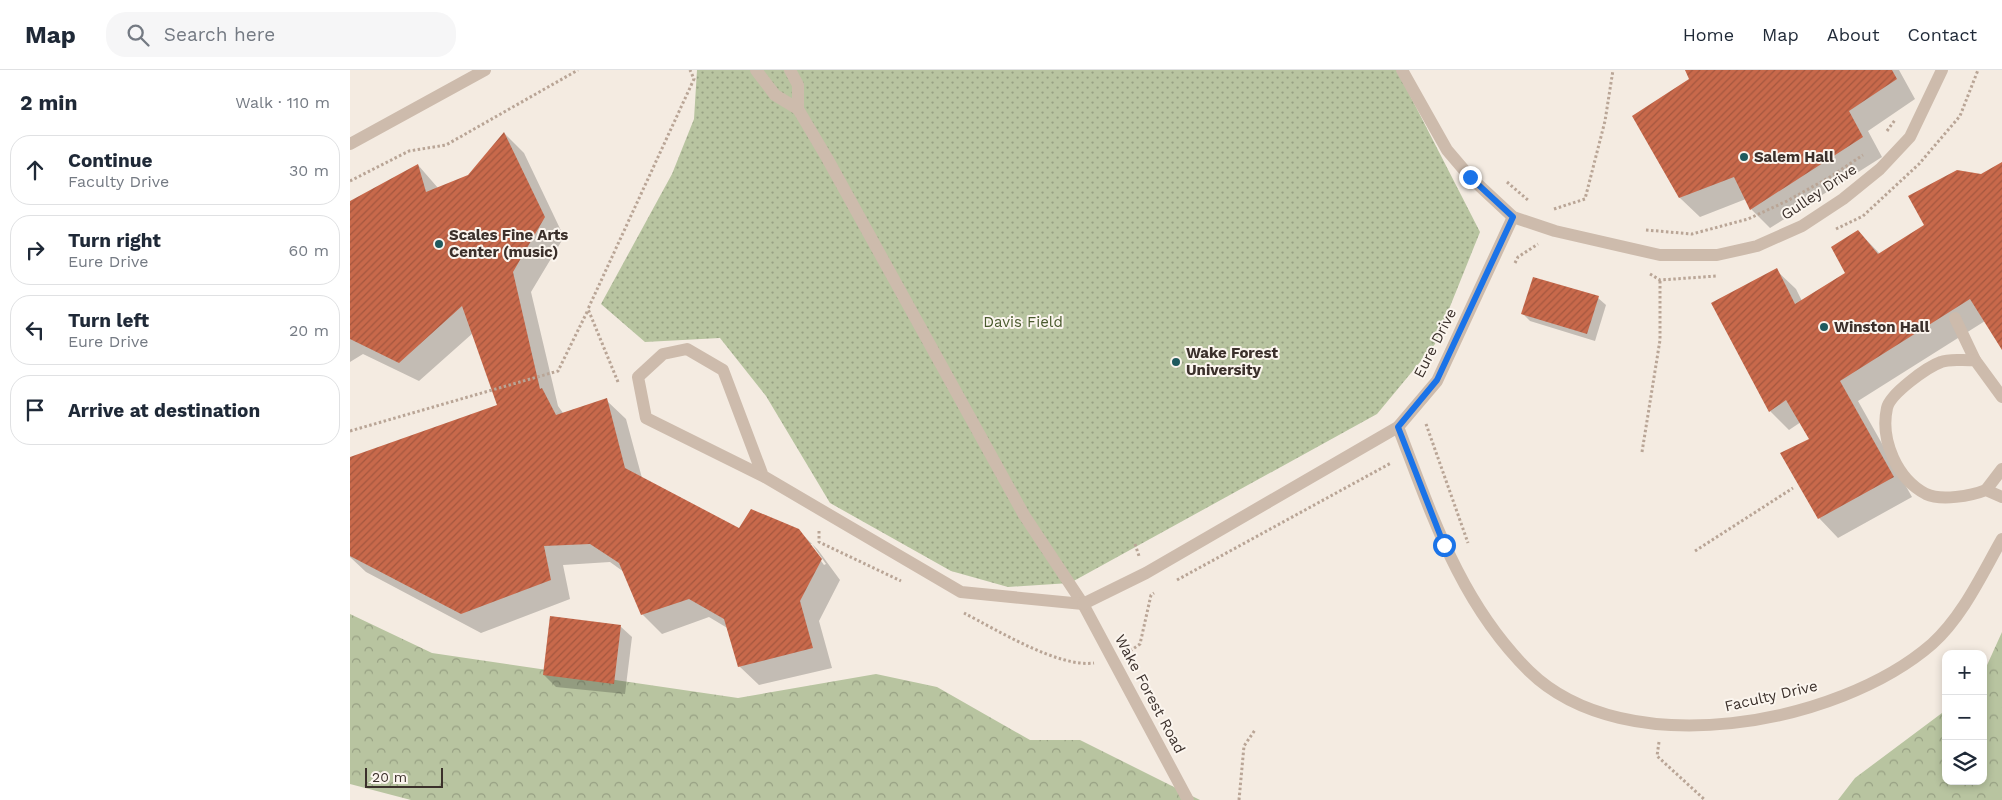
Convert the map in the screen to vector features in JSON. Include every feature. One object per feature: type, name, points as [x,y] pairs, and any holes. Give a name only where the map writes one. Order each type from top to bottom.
[{"type":"street","points":[[350,144],[485,70]]},
{"type":"street","points":[[756,70],[776,95],[798,110]]},
{"type":"street","points":[[790,70],[798,85],[798,110]]},
{"type":"street","points":[[1402,70],[1447,150],[1470,177],[1513,217]]},
{"type":"street","name":"Gulley Drive","points":[[1513,217],[1541,220],[1660,255],[1717,255],[1757,246],[1802,226],[1843,199],[1880,169],[1910,137],[1942,70]]},
{"type":"street","name":"Wake Forest Road","points":[[798,110],[827,158],[1024,515],[1083,604],[1188,800]]},
{"type":"street","name":"Eure Drive","points":[[1083,604],[1146,573],[1398,427],[1437,380],[1513,217]]},
{"type":"street","points":[[1955,318],[1975,360],[2002,397]]},
{"type":"street","points":[[763,476],[723,370],[687,349],[662,354],[638,377],[646,418],[763,476],[961,592],[1083,604]]},
{"type":"street","points":[[1975,360],[1942,361],[1916,375],[1887,406],[1885,436],[1900,472],[1927,494],[1966,498],[1986,490],[2002,469]]},
{"type":"street","name":"Faculty Drive","points":[[1398,427],[1444,545],[1470,597],[1503,643],[1546,686],[1588,709],[1622,720],[1661,726],[1728,725],[1819,703],[1854,690],[1905,664],[1933,643],[1948,626],[1975,587],[2002,538]]},
{"type":"street","points":[[1986,490],[2002,497]]},
{"type":"path","points":[[350,181],[409,151],[446,145],[578,70]]},
{"type":"path","points":[[350,430],[558,370],[694,79],[690,70]]},
{"type":"path","points":[[1541,220],[1585,199],[1605,120],[1613,70]]},
{"type":"path","points":[[1884,134],[1900,113]]},
{"type":"path","points":[[1639,229],[1692,234],[1748,218],[1830,177],[1866,153]]},
{"type":"path","points":[[1502,178],[1541,220],[1538,246],[1518,257],[1514,266]]},
{"type":"path","points":[[1642,452],[1660,340],[1660,255],[1648,230]]},
{"type":"path","points":[[588,309],[618,383],[638,377]]},
{"type":"path","points":[[1431,415],[1426,424],[1469,546]]},
{"type":"path","points":[[1696,552],[1793,488]]},
{"type":"path","points":[[1661,726],[1657,756],[1705,800]]},
{"type":"path","points":[[1239,800],[1244,746],[1255,730]]},
{"type":"green space","name":"Davis Field","points":[[697,70],[1397,70],[1480,232],[1435,344],[1377,414],[1070,583],[1008,587],[951,571],[830,503],[766,396],[720,338],[645,342],[601,304],[672,174],[694,119]]},
{"type":"green space","points":[[350,614],[432,653],[738,698],[876,674],[937,687],[1030,740],[1080,740],[1200,800],[411,800],[350,784]]},
{"type":"green space","points":[[2002,632],[2002,800],[1838,800],[1855,778],[1942,713],[1942,785],[1987,785],[1987,665]]},
{"type":"building","name":"Salem Hall","points":[[1685,70],[1892,70],[1897,79],[1849,111],[1863,137],[1750,210],[1734,177],[1679,198],[1632,116],[1689,79]]},
{"type":"building","points":[[504,132],[545,217],[513,272],[540,389],[542,388],[556,415],[607,398],[625,468],[739,528],[751,509],[799,529],[822,559],[800,601],[813,648],[738,667],[724,619],[689,599],[641,615],[619,563],[590,544],[544,546],[551,580],[461,614],[350,556],[350,457],[497,405],[462,306],[399,363],[350,339],[350,201],[418,164],[426,192],[468,175]]},
{"type":"building","name":"Winston Hall","points":[[2002,162],[2002,350],[1970,299],[1840,381],[1894,477],[1818,519],[1780,453],[1809,439],[1786,400],[1769,412],[1711,303],[1777,268],[1795,304],[1845,273],[1831,247],[1858,230],[1878,254],[1924,225],[1908,196],[1957,170],[1981,174]]},
{"type":"building","points":[[1533,277],[1599,296],[1587,334],[1521,314]]},
{"type":"building","points":[[550,616],[621,625],[614,684],[543,675]]},
{"type":"place","name":"Salem Hall","points":[[1744,157]]},
{"type":"place","name":"Scales Fine Arts Center (music)","points":[[439,244]]},
{"type":"place","name":"Winston Hall","points":[[1824,327]]},
{"type":"place","name":"Wake Forest University","points":[[1176,362]]},
{"type":"route","points":[[1444,545],[1398,427],[1437,380],[1513,217],[1470,177]]}]
